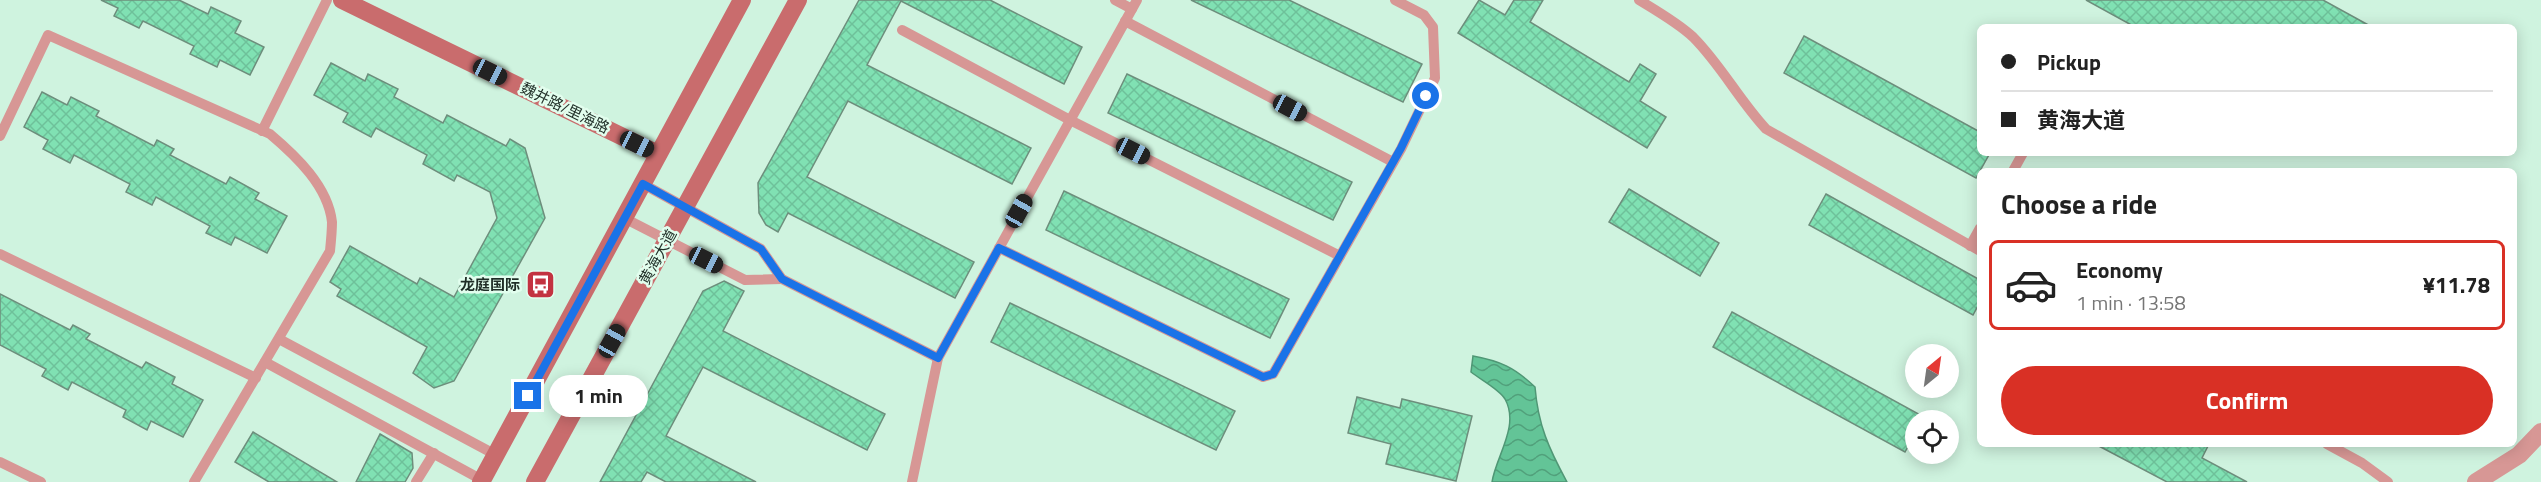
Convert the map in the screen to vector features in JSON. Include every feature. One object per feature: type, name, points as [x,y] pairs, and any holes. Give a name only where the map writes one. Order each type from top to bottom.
[{"type":"street","name":"魏井路/里海路","points":[[342,0],[658,154]]},
{"type":"street","points":[[482,481],[742,0]]},
{"type":"street","name":"黄海大道","points":[[535,482],[798,0]]},
{"type":"street","points":[[2476,482],[2519,455],[2541,432]]},
{"type":"lane","points":[[262,131],[327,0]]},
{"type":"lane","points":[[912,482],[938,358],[1134,4],[1115,0]]},
{"type":"lane","points":[[999,248],[1263,377],[1273,374],[1393,162],[1435,78],[1433,27],[1424,15],[1395,0]]},
{"type":"lane","points":[[1639,0],[1692,36],[1722,70],[1744,105],[1766,129],[1975,249]]},
{"type":"lane","points":[[1125,21],[1393,162]]},
{"type":"lane","points":[[902,30],[1070,120],[1340,256]]},
{"type":"lane","points":[[0,136],[48,35],[270,134],[292,153],[318,183],[332,220],[330,250],[194,482]]},
{"type":"lane","points":[[643,184],[761,249],[782,279],[938,358]]},
{"type":"lane","points":[[624,218],[745,280],[782,279]]},
{"type":"lane","points":[[0,254],[256,378]]},
{"type":"lane","points":[[279,339],[496,455]]},
{"type":"lane","points":[[265,362],[482,481]]},
{"type":"lane","points":[[2333,447],[2362,463],[2388,482]]},
{"type":"lane","points":[[416,482],[434,453]]},
{"type":"lane","points":[[0,462],[41,482]]},
{"type":"water","points":[[1473,356],[1506,366],[1535,387],[1545,436],[1567,482],[1492,482],[1509,430],[1509,409],[1499,392],[1471,372]]},
{"type":"building","points":[[101,0],[179,0],[208,14],[211,7],[241,21],[235,33],[264,47],[250,75],[220,60],[217,67],[190,54],[194,46],[143,21],[139,28],[114,16],[118,8]]},
{"type":"building","points":[[859,0],[990,0],[1082,47],[1064,84],[901,1],[867,65],[1031,148],[1012,184],[848,101],[807,177],[974,262],[955,298],[788,213],[778,232],[766,225],[759,213],[758,183]]},
{"type":"building","points":[[1191,0],[1289,0],[1422,64],[1403,102]]},
{"type":"building","points":[[1479,0],[1505,15],[1514,0],[1543,0],[1530,22],[1629,82],[1640,64],[1656,74],[1640,101],[1666,117],[1647,148],[1458,33]]},
{"type":"building","points":[[2086,0],[2323,0],[2367,24],[2130,24]]},
{"type":"building","points":[[1804,36],[1977,130],[1977,156],[1988,156],[1982,168],[1977,168],[1976,178],[1784,73]]},
{"type":"building","points":[[331,63],[365,81],[368,74],[398,89],[394,97],[443,123],[447,115],[506,146],[510,139],[525,148],[545,218],[454,381],[434,388],[413,373],[427,347],[337,296],[341,289],[330,282],[350,246],[417,284],[420,278],[454,297],[497,218],[490,192],[457,175],[454,181],[423,164],[427,155],[376,128],[371,137],[343,122],[348,113],[314,95]]},
{"type":"building","points":[[1127,74],[1352,182],[1333,220],[1108,113]]},
{"type":"building","points":[[42,92],[67,105],[71,97],[99,111],[96,116],[154,146],[157,140],[174,149],[170,155],[226,184],[230,177],[259,193],[255,199],[287,216],[267,253],[235,237],[231,245],[206,233],[210,226],[156,197],[152,205],[126,192],[130,184],[74,155],[70,163],[43,149],[48,140],[24,127]]},
{"type":"building","points":[[1629,189],[1719,243],[1700,276],[1609,222]]},
{"type":"building","points":[[1064,191],[1289,299],[1270,338],[1046,230]]},
{"type":"building","points":[[1826,194],[1977,278],[1977,308],[1973,315],[1809,225]]},
{"type":"building","points":[[724,281],[744,291],[723,331],[885,414],[867,450],[703,367],[666,436],[756,482],[666,482],[647,472],[641,482],[600,482],[703,291]]},
{"type":"building","points":[[0,294],[70,330],[73,325],[90,334],[86,339],[142,368],[146,362],[175,377],[172,384],[203,400],[183,437],[151,421],[147,430],[123,417],[126,410],[72,382],[68,390],[42,376],[46,369],[0,345]]},
{"type":"building","points":[[1010,303],[1235,411],[1216,450],[991,342]]},
{"type":"building","points":[[1732,312],[1911,410],[1905,410],[1905,452],[1713,347]]},
{"type":"building","points":[[1357,397],[1400,408],[1402,399],[1472,416],[1456,481],[1386,464],[1391,444],[1348,433]]},
{"type":"building","points":[[253,432],[337,482],[269,482],[235,462]]},
{"type":"building","points":[[380,434],[412,453],[413,468],[405,482],[356,482]]},
{"type":"building","points":[[2101,447],[2208,447],[2202,458],[2247,482],[2167,482]]},
{"type":"place","name":"龙庭国际","points":[[541,285]]},
{"type":"route","points":[[528,396],[643,184],[761,249],[782,279],[938,358],[999,248],[1263,377],[1273,374],[1401,148],[1426,96]]}]
